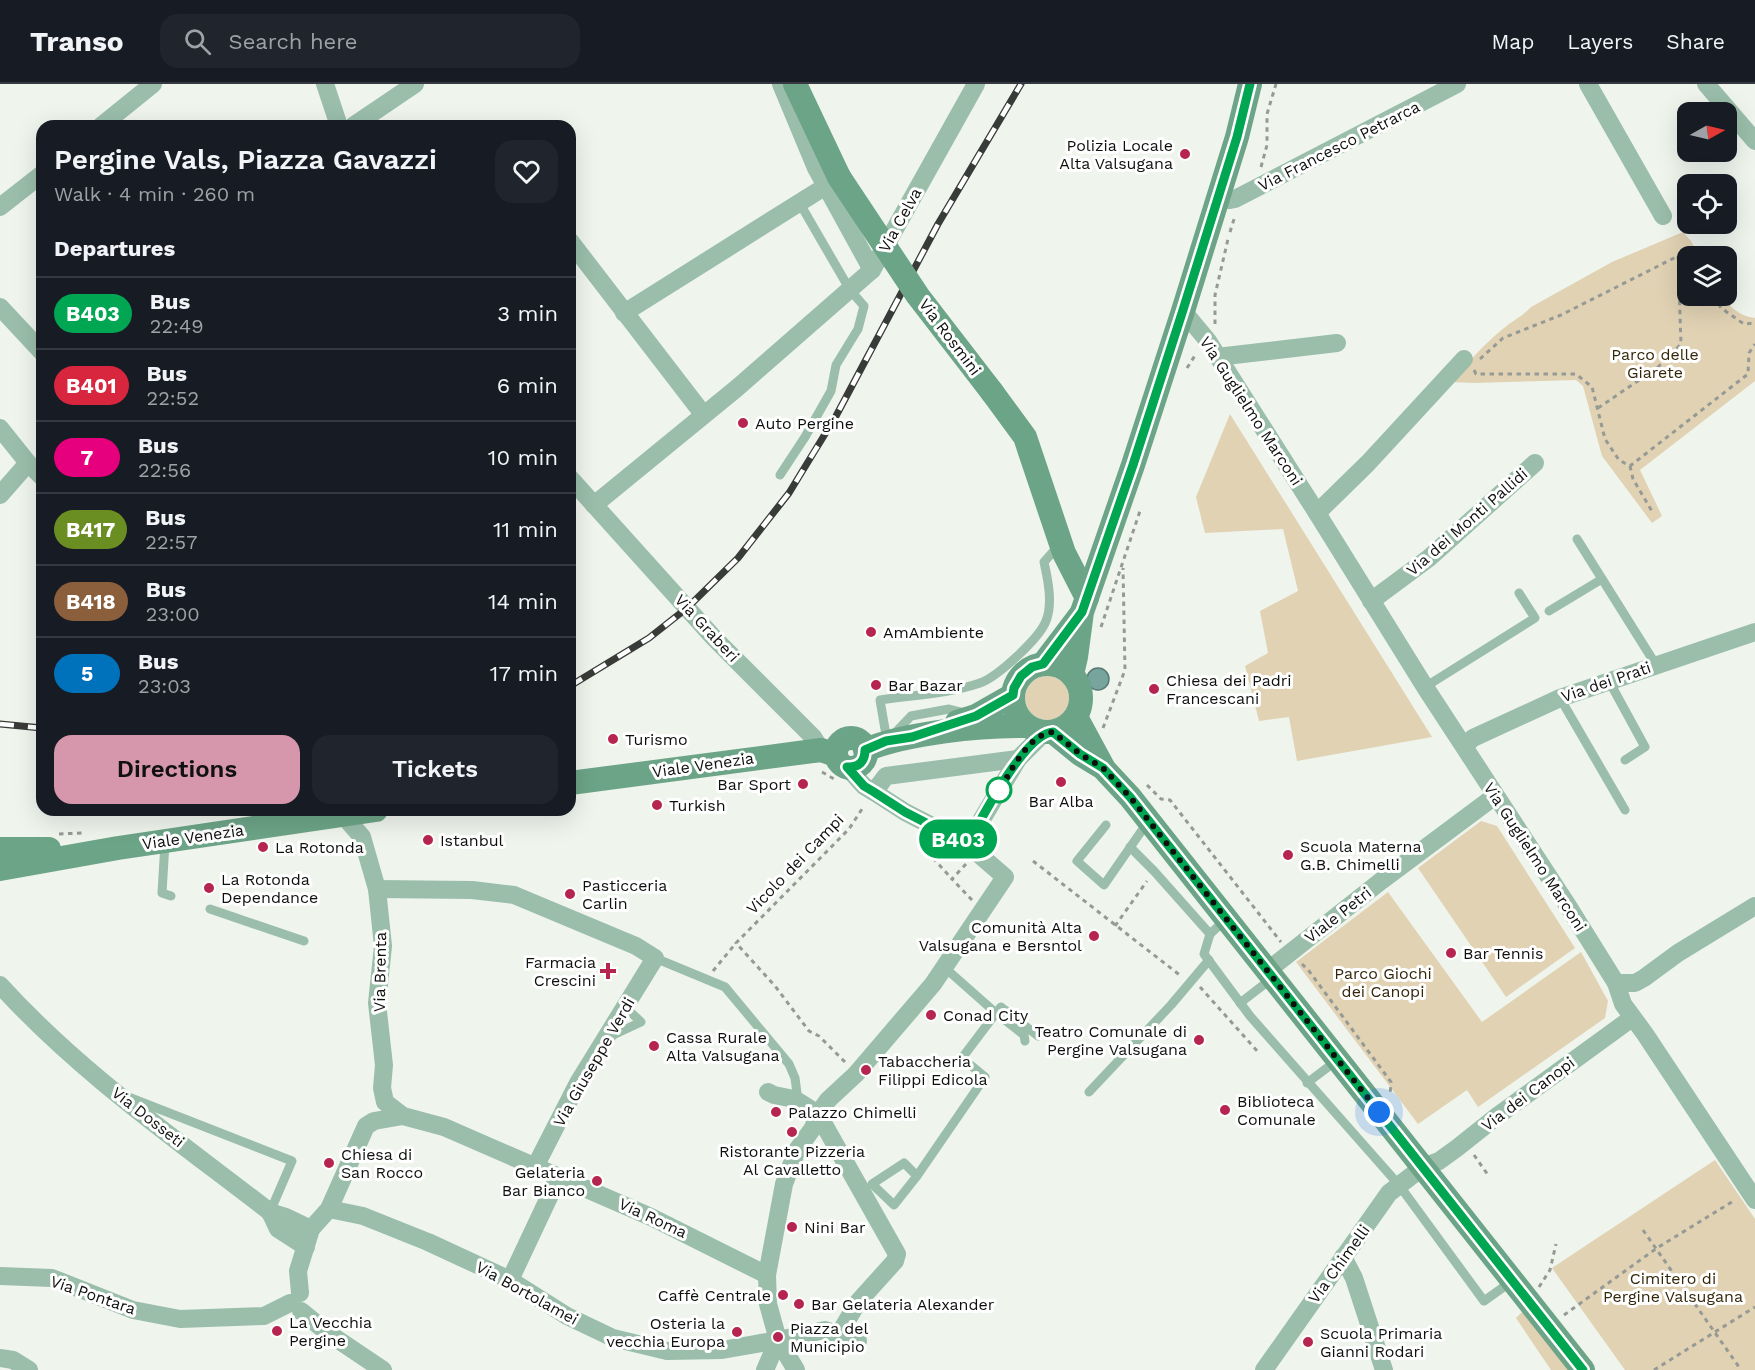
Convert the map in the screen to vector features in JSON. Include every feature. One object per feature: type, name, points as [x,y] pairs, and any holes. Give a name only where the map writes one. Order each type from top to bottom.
[{"type":"main road","name":"Via Rosmini","points":[[795,84],[833,181],[1025,437],[1085,605]]},
{"type":"main road","points":[[1072,674],[1085,605],[1183,310],[1237,137],[1250,84]]},
{"type":"main road","points":[[1043,664],[1085,605]]},
{"type":"main road","points":[[912,737],[989,726],[1042,730],[1064,728],[1076,717],[1081,700],[1080,690],[1072,674],[1062,667],[1043,664],[1032,667],[1021,676],[1014,688],[1014,707],[1019,718],[1042,730],[1103,768]]},
{"type":"main road","points":[[833,765],[856,766],[861,764],[865,755],[876,746],[976,716],[1013,695]]},
{"type":"main road","points":[[1076,717],[1103,768],[1149,821],[1218,927],[1270,974],[1583,1370]]},
{"type":"main road","name":"Viale Venezia","points":[[576,783],[833,765]]},
{"type":"main road","name":"Viale Venezia","points":[[0,869],[118,848],[331,816]]},
{"type":"main road","name":"Viale Venezia","points":[[0,849],[118,848]]},
{"type":"street","points":[[108,120],[153,84]]},
{"type":"street","points":[[325,84],[337,120]]},
{"type":"street","points":[[362,120],[414,84]]},
{"type":"street","name":"Via Celva","points":[[782,84],[816,168],[833,181],[872,270]]},
{"type":"street","name":"Via Celva","points":[[872,270],[976,84]]},
{"type":"street","name":"Via Francesco Petrarca","points":[[1219,196],[1230,200],[1235,199],[1457,84]]},
{"type":"street","points":[[1588,84],[1663,216]]},
{"type":"street","points":[[1706,84],[1755,141]]},
{"type":"street","points":[[624,313],[833,181]]},
{"type":"street","points":[[0,207],[36,184]]},
{"type":"street","points":[[576,249],[703,414]]},
{"type":"street","points":[[594,505],[737,388],[872,270]]},
{"type":"street","points":[[0,307],[36,346]]},
{"type":"street","name":"Via Guglielmo Marconi","points":[[1183,310],[1208,341],[1425,687],[1616,983],[1623,1004],[1748,1198]]},
{"type":"street","points":[[1217,357],[1337,343]]},
{"type":"street","points":[[1317,513],[1368,463],[1464,359]]},
{"type":"street","points":[[0,428],[36,471]]},
{"type":"street","points":[[0,495],[28,463]]},
{"type":"street","name":"Via dei Monti Pallidi","points":[[1371,601],[1430,558],[1535,463]]},
{"type":"street","name":"Via Graberi","points":[[576,490],[594,505],[714,638],[813,737],[833,765],[864,786],[871,796],[967,844],[1005,877],[944,968]]},
{"type":"street","name":"Via dei Prati","points":[[1464,746],[1473,738],[1560,698],[1755,632]]},
{"type":"street","points":[[967,844],[1018,759],[1042,730]]},
{"type":"street","points":[[871,796],[886,776],[1018,759]]},
{"type":"street","name":"Viale Petri","points":[[1270,974],[1495,796]]},
{"type":"street","name":"Via Brenta","points":[[359,816],[362,837],[377,889],[383,946],[377,1003],[384,1065],[382,1088],[386,1102],[403,1116]]},
{"type":"street","points":[[377,889],[472,890],[514,895],[636,946],[655,958]]},
{"type":"street","points":[[1616,983],[1635,982],[1644,978],[1678,953],[1755,906]]},
{"type":"street","name":"Via Giuseppe Verdi","points":[[536,1167],[578,1083],[655,958]]},
{"type":"street","points":[[796,1370],[778,1340],[768,1304],[767,1275],[784,1184],[797,1150],[813,1128],[818,1114],[828,1100],[856,1074],[944,968]]},
{"type":"street","points":[[1636,1023],[1634,1004],[1644,978]]},
{"type":"street","name":"Via Dosseti","points":[[0,985],[82,1065],[116,1092],[270,1212],[311,1229]]},
{"type":"street","name":"Via dei Canopi","points":[[1423,1167],[1439,1161],[1496,1117],[1636,1023]]},
{"type":"street","points":[[768,1092],[798,1101],[818,1114],[897,1254],[895,1261],[832,1332]]},
{"type":"street","points":[[383,1370],[328,1333],[297,1302],[298,1271],[311,1229],[328,1209],[366,1126],[374,1121],[403,1116]]},
{"type":"street","name":"Via Roma","points":[[403,1116],[444,1127],[559,1176],[651,1217],[767,1275]]},
{"type":"street","name":"Via Chimelli","points":[[1264,1370],[1389,1193],[1423,1167]]},
{"type":"street","points":[[510,1280],[559,1176]]},
{"type":"street","name":"Via Bortolamei","points":[[328,1209],[374,1220],[428,1242],[510,1280],[567,1316],[613,1338],[668,1351],[722,1350],[778,1340]]},
{"type":"street","points":[[270,1212],[278,1229],[306,1247]]},
{"type":"street","points":[[1343,1257],[1354,1278],[1384,1370]]},
{"type":"street","name":"Via Pontara","points":[[0,1276],[51,1278],[133,1310],[180,1319],[264,1316],[297,1302]]},
{"type":"street","points":[[778,1340],[832,1332],[858,1341]]},
{"type":"street","points":[[765,1370],[778,1340]]},
{"type":"street","points":[[0,1358],[13,1360],[29,1370]]},
{"type":"lane","points":[[780,476],[831,391],[836,365],[858,329],[864,306],[850,290],[799,202]]},
{"type":"lane","points":[[1577,539],[1656,665]]},
{"type":"lane","points":[[876,746],[880,700],[982,682],[1018,657],[1046,621],[1050,589],[1044,562],[1061,543]]},
{"type":"lane","points":[[1549,611],[1602,579]]},
{"type":"lane","points":[[1425,687],[1535,618],[1519,593]]},
{"type":"lane","points":[[1609,681],[1645,747],[1625,760]]},
{"type":"lane","points":[[1560,698],[1625,810]]},
{"type":"lane","points":[[876,746],[911,716],[949,709],[976,716]]},
{"type":"lane","points":[[1106,825],[1077,861],[1104,885],[1149,821]]},
{"type":"lane","points":[[165,841],[162,893],[171,896]]},
{"type":"lane","points":[[1130,847],[1218,927],[1204,954],[1240,1003],[1307,1083],[1399,1185],[1484,1301],[1512,1281]]},
{"type":"lane","points":[[210,909],[304,941]]},
{"type":"lane","points":[[655,958],[725,987],[789,1064],[795,1078],[798,1101]]},
{"type":"lane","points":[[1089,1092],[1171,1005],[1209,960]]},
{"type":"lane","points":[[944,968],[1024,1035],[1025,1041]]},
{"type":"lane","points":[[1240,1003],[1270,974]]},
{"type":"lane","points":[[917,1176],[904,1163],[872,1184],[894,1204],[917,1176],[985,1077],[962,1058],[1001,1007],[1038,1036]]},
{"type":"lane","points":[[1307,1083],[1338,1060]]},
{"type":"lane","points":[[116,1092],[292,1161],[270,1212]]},
{"type":"path","points":[[1257,174],[1263,164],[1267,145],[1267,114],[1276,84]]},
{"type":"path","points":[[1215,326],[1215,295],[1236,214]]},
{"type":"path","points":[[1653,513],[1633,479],[1630,466],[1619,460],[1605,439],[1592,387],[1576,374],[1476,374],[1472,366],[1503,338],[1561,315],[1677,257]]},
{"type":"path","points":[[1598,408],[1657,368],[1681,344],[1680,306]]},
{"type":"path","points":[[1720,306],[1744,324],[1755,323]]},
{"type":"path","points":[[1630,466],[1748,374],[1749,353],[1755,344]]},
{"type":"path","points":[[1100,737],[1125,670],[1122,575],[1125,556]]},
{"type":"path","name":"Vicolo dei Campi","points":[[706,979],[736,943],[849,829],[871,796]]},
{"type":"path","points":[[1170,800],[1287,949]]},
{"type":"path","points":[[921,847],[926,840]]},
{"type":"path","points":[[933,858],[974,902]]},
{"type":"path","points":[[1033,861],[1182,977],[1165,1000],[1171,1005]]},
{"type":"path","points":[[951,879],[964,866]]},
{"type":"path","points":[[1115,926],[1154,871]]},
{"type":"path","points":[[736,943],[775,986],[809,1031],[819,1036],[856,1074]]},
{"type":"path","points":[[1301,964],[1309,971],[1391,1082],[1390,1097]]},
{"type":"path","points":[[1194,992],[1200,987],[1258,1053]]},
{"type":"path","points":[[1473,1154],[1488,1175]]},
{"type":"path","points":[[1560,1317],[1657,1248],[1748,1198]]},
{"type":"path","points":[[1643,1230],[1739,1367]]},
{"type":"path","points":[[1538,1289],[1550,1270],[1556,1244]]},
{"type":"path","points":[[1654,1370],[1755,1307]]},
{"type":"green space","name":"Parco delle Giarete","points":[[1678,234],[1685,234],[1694,246],[1677,246],[1677,306],[1731,306],[1736,311],[1755,318],[1755,381],[1640,470],[1662,516],[1652,523],[1602,456],[1583,386],[1576,380],[1451,382],[1493,337],[1531,307],[1612,262]]},
{"type":"green space","points":[[1230,414],[1432,737],[1297,761],[1289,717],[1259,721],[1245,666],[1268,653],[1260,611],[1298,591],[1283,529],[1205,533],[1196,497]]},
{"type":"green space","points":[[1047,676],[1063,682],[1069,698],[1063,714],[1047,720],[1031,714],[1025,698],[1031,682]]},
{"type":"green space","points":[[1481,821],[1497,826],[1575,948],[1506,997],[1418,868]]},
{"type":"green space","name":"Parco Giochi dei Canopi","points":[[1388,892],[1482,1022],[1581,952],[1608,1001],[1605,1018],[1478,1107],[1467,1090],[1418,1124],[1296,962]]},
{"type":"green space","name":"Cimitero di Pergine Valsugana","points":[[1715,1160],[1755,1219],[1755,1370],[1625,1370],[1552,1268]]},
{"type":"green space","points":[[1523,1311],[1568,1370],[1551,1370],[1516,1318]]},
{"type":"water","points":[[1098,668],[1108,675],[1109,679],[1102,689],[1098,690],[1088,683],[1087,679],[1094,669]]},
{"type":"railway","points":[[576,682],[649,638],[687,608],[738,558],[789,493],[836,416],[938,224],[1021,84]]},
{"type":"railway","points":[[0,724],[36,727]]},
{"type":"bus line","name":"B403","points":[[1250,84],[1237,137],[1183,310],[1082,612],[1043,664],[1032,667],[1021,676],[1013,695],[976,716],[912,737],[886,741],[865,750],[861,764],[847,767],[864,786],[905,812],[967,844],[1018,759],[1045,732],[1053,732],[1080,754],[1103,768],[1130,797],[1583,1370]]},
{"type":"place","name":"Polizia Locale Alta Valsugana","points":[[1185,154]]},
{"type":"place","name":"Auto Pergine","points":[[743,423]]},
{"type":"place","name":"AmAmbiente","points":[[871,632]]},
{"type":"place","name":"Bar Bazar","points":[[876,685]]},
{"type":"place","name":"Chiesa dei Padri Francescani","points":[[1154,689]]},
{"type":"place","name":"Turismo","points":[[613,739]]},
{"type":"place","name":"Bar Alba","points":[[1061,782]]},
{"type":"place","name":"Bar Sport","points":[[803,784]]},
{"type":"place","name":"Turkish","points":[[657,805]]},
{"type":"place","name":"Istanbul","points":[[428,840]]},
{"type":"place","name":"La Rotonda","points":[[263,847]]},
{"type":"place","name":"Scuola Materna G.B. Chimelli","points":[[1288,855]]},
{"type":"place","name":"La Rotonda Dependance","points":[[209,888]]},
{"type":"place","name":"Pasticceria Carlin","points":[[570,894]]},
{"type":"place","name":"Comunità Alta Valsugana e Bersntol","points":[[1094,936]]},
{"type":"place","name":"Bar Tennis","points":[[1451,953]]},
{"type":"place","name":"Farmacia Crescini","points":[[608,971]]},
{"type":"place","name":"Conad City","points":[[931,1015]]},
{"type":"place","name":"Teatro Comunale di Pergine Valsugana","points":[[1199,1040]]},
{"type":"place","name":"Cassa Rurale Alta Valsugana","points":[[654,1046]]},
{"type":"place","name":"Tabaccheria Filippi Edicola","points":[[866,1070]]},
{"type":"place","name":"Biblioteca Comunale","points":[[1225,1110]]},
{"type":"place","name":"Palazzo Chimelli","points":[[776,1112]]},
{"type":"place","name":"Ristorante Pizzeria Al Cavalletto","points":[[792,1132]]},
{"type":"place","name":"Chiesa di San Rocco","points":[[329,1163]]},
{"type":"place","name":"Gelateria Bar Bianco","points":[[597,1181]]},
{"type":"place","name":"Nini Bar","points":[[792,1227]]},
{"type":"place","name":"Caffè Centrale","points":[[783,1295]]},
{"type":"place","name":"Bar Gelateria Alexander","points":[[799,1304]]},
{"type":"place","name":"La Vecchia Pergine","points":[[277,1331]]},
{"type":"place","name":"Osteria la vecchia Europa","points":[[737,1332]]},
{"type":"place","name":"Piazza del Municipio","points":[[778,1337]]},
{"type":"place","name":"Scuola Primaria Gianni Rodari","points":[[1308,1342]]},
{"type":"route","points":[[999,790],[998,793],[1018,759],[1045,732],[1053,732],[1080,754],[1103,768],[1130,797],[1379,1112]]}]
